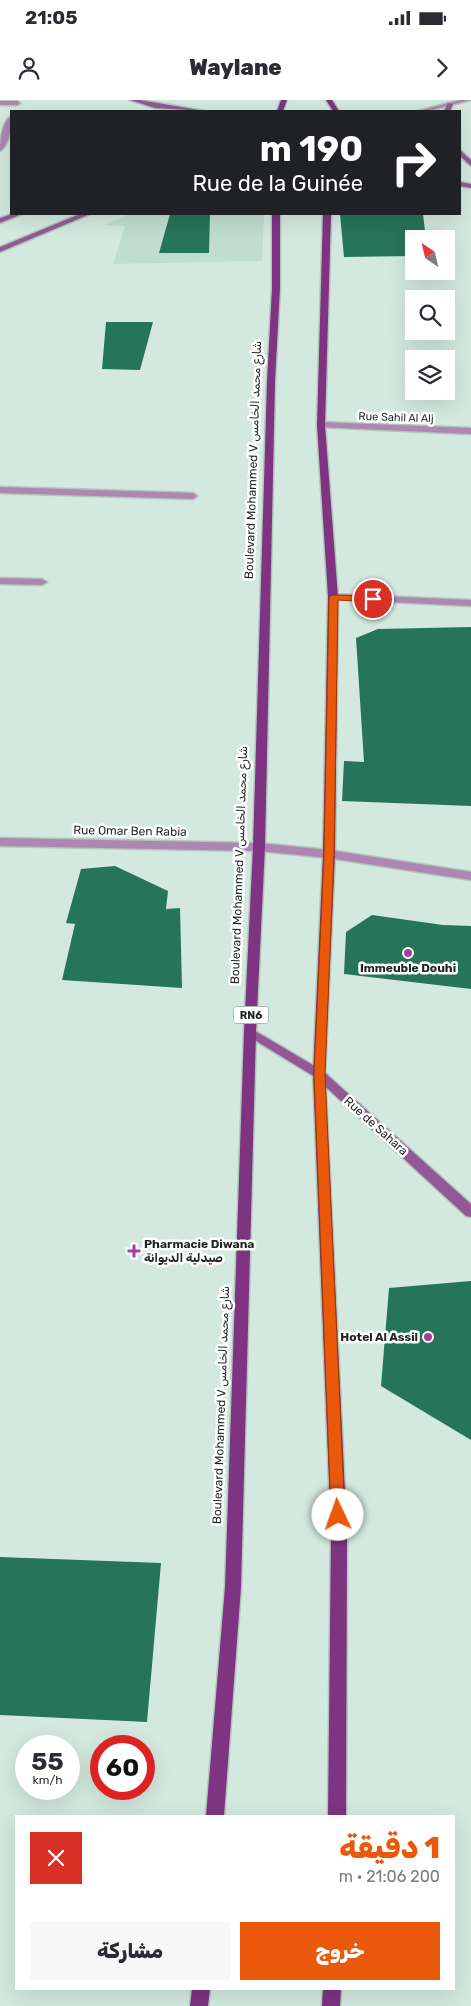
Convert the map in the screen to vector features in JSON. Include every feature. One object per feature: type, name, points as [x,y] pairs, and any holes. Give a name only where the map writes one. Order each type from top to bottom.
[{"type":"main road","points":[[133,100],[165,110]]},
{"type":"main road","points":[[149,104],[194,110]]},
{"type":"main road","points":[[447,110],[450,104]]},
{"type":"main road","points":[[461,153],[471,164]]},
{"type":"main road","points":[[0,221],[15,215]]},
{"type":"main road","points":[[0,250],[84,215]]},
{"type":"main road","name":"Boulevard Mohammed V شارع محمد الخامس","points":[[215,1815],[233,1587],[250,1032],[259,847],[271,382],[276,288],[276,215]]},
{"type":"main road","points":[[327,215],[321,425],[333,597],[329,854],[319,1074],[338,1534],[337,1815]]},
{"type":"main road","name":"Rue de Sahara","points":[[250,1032],[319,1074],[471,1212]]},
{"type":"main road","points":[[199,2006],[201,1990]]},
{"type":"main road","points":[[331,2006],[332,1990]]},
{"type":"street","points":[[425,110],[468,100]]},
{"type":"street","points":[[0,103],[17,102]]},
{"type":"street","points":[[0,149],[10,121]]},
{"type":"street","name":"Rue Sahil Al Alj","points":[[321,425],[471,431]]},
{"type":"street","points":[[0,490],[193,496]]},
{"type":"street","points":[[0,580],[42,582]]},
{"type":"street","points":[[333,597],[471,603]]},
{"type":"street","name":"Rue Omar Ben Rabia","points":[[0,842],[259,847],[329,854],[471,876]]},
{"type":"shaded area","points":[[127,215],[264,215],[262,261],[113,264],[125,226],[105,225]]},
{"type":"building","points":[[170,215],[210,215],[209,253],[159,253]]},
{"type":"building","points":[[340,215],[423,215],[425,230],[405,230],[405,256],[344,257]]},
{"type":"building","points":[[106,322],[153,322],[140,370],[102,369]]},
{"type":"building","points":[[471,627],[471,806],[342,801],[344,761],[364,762],[356,638],[378,629]]},
{"type":"building","points":[[115,866],[168,891],[166,909],[180,908],[182,988],[62,980],[75,924],[66,923],[81,869]]},
{"type":"building","name":"Immeuble Douhi","points":[[372,915],[443,925],[471,926],[471,989],[344,974],[346,932]]},
{"type":"building","name":"Hotel Al Assil","points":[[471,1281],[471,1440],[381,1386],[389,1288]]},
{"type":"building","points":[[0,1557],[161,1563],[147,1722],[0,1715]]},
{"type":"place","name":"Immeuble Douhi","points":[[408,953]]},
{"type":"place","name":"Pharmacie Diwana صيدلية الديوانة","points":[[134,1251]]},
{"type":"place","name":"Hotel Al Assil","points":[[428,1337]]},
{"type":"route","points":[[338,1515],[319,1074],[329,854],[333,597],[373,599]]}]
